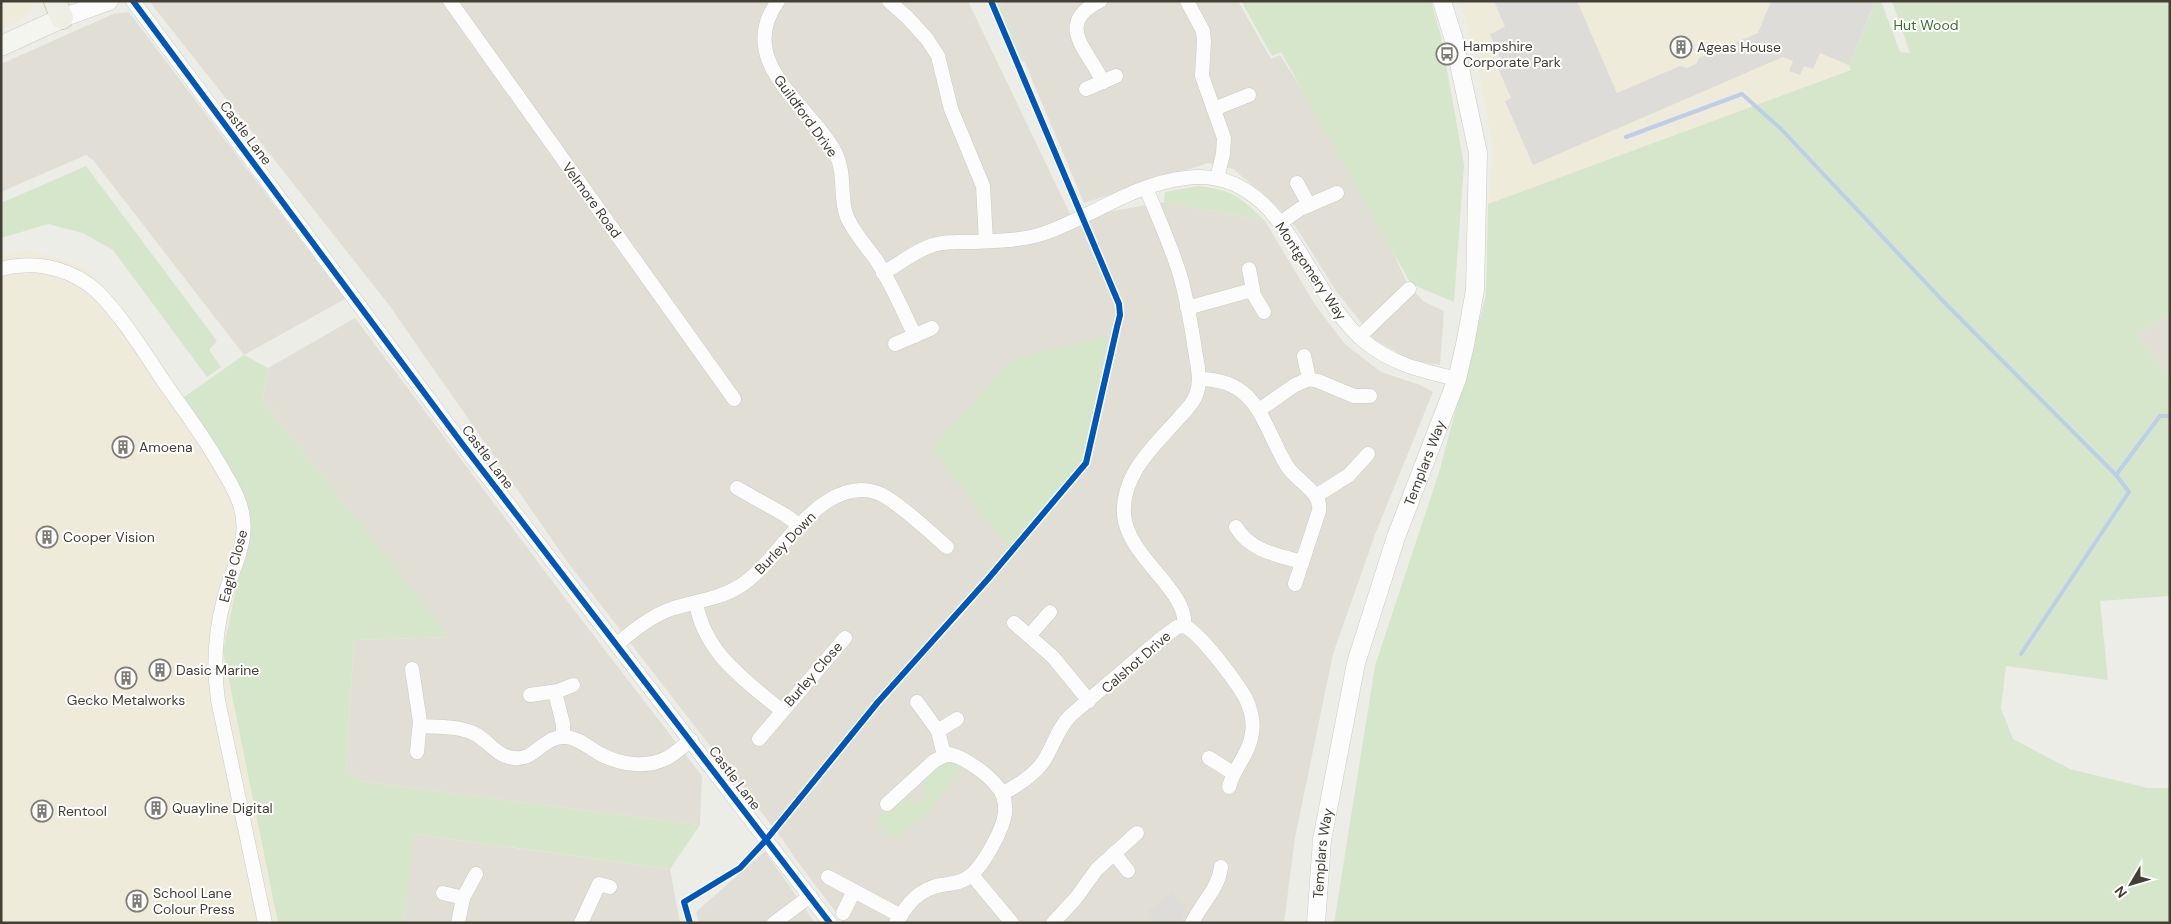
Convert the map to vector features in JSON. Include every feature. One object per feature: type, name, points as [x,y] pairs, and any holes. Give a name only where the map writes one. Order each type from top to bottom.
[{"type":"main road","points":[[1,46],[59,10]]},
{"type":"street","points":[[59,10],[109,1]]},
{"type":"street","name":"Castle Lane","points":[[133,1],[463,445],[830,923]]},
{"type":"street","name":"Velmore Road","points":[[450,1],[734,399]]},
{"type":"street","name":"Guildford Drive","points":[[778,1],[771,13],[766,30],[768,60],[778,78],[836,154],[841,172],[847,216],[884,273],[915,336]]},
{"type":"street","points":[[890,1],[927,39],[938,56],[954,120],[983,186],[986,241]]},
{"type":"street","points":[[1100,1],[1084,10],[1076,29],[1080,43],[1103,82]]},
{"type":"street","points":[[1187,1],[1203,31],[1202,76],[1224,138],[1223,154],[1217,178]]},
{"type":"street","name":"Templars Way","points":[[1316,923],[1322,840],[1356,663],[1396,537],[1457,380],[1466,345],[1475,290],[1478,153],[1454,40],[1442,1]]},
{"type":"street","points":[[1086,89],[1116,76]]},
{"type":"street","points":[[1214,109],[1249,95]]},
{"type":"street","name":"Montgomery Way","points":[[884,273],[933,245],[944,242],[1023,238],[1043,234],[1146,188],[1184,178],[1217,178],[1233,184],[1254,196],[1280,223],[1341,317],[1359,337],[1381,354],[1397,362],[1457,380]]},
{"type":"street","points":[[1297,183],[1309,205]]},
{"type":"street","points":[[1146,188],[1175,259],[1183,285],[1198,379],[1196,395],[1192,403],[1139,465],[1127,490],[1125,506],[1126,524],[1133,542],[1180,605],[1184,615],[1184,626],[1194,633],[1231,676],[1249,706],[1253,724],[1252,736],[1229,786]]},
{"type":"street","points":[[1280,223],[1309,205],[1337,193]]},
{"type":"street","name":"Eagle Close","points":[[1,269],[30,264],[59,270],[80,279],[97,292],[132,337],[180,405],[224,472],[242,509],[244,526],[224,599],[216,642],[214,669],[218,700],[265,923]]},
{"type":"street","points":[[1249,269],[1252,290],[1264,312]]},
{"type":"street","points":[[1359,337],[1409,289]]},
{"type":"street","points":[[1187,308],[1252,290]]},
{"type":"street","points":[[895,344],[932,328]]},
{"type":"street","points":[[1304,356],[1308,379]]},
{"type":"street","points":[[1198,379],[1231,384],[1246,394],[1259,410],[1287,466],[1299,481],[1316,496],[1319,511],[1296,584]]},
{"type":"street","points":[[1259,410],[1295,385],[1308,379],[1318,381],[1351,395],[1370,396]]},
{"type":"street","points":[[1316,496],[1349,475],[1368,454]]},
{"type":"street","points":[[737,488],[785,515],[799,526]]},
{"type":"street","name":"Burley Down","points":[[617,644],[638,627],[669,610],[729,592],[745,583],[817,509],[840,495],[864,490],[880,494],[947,547]]},
{"type":"street","points":[[1236,527],[1245,540],[1255,547],[1302,562]]},
{"type":"street","name":"Burley Close","points":[[696,603],[700,621],[713,647],[733,669],[782,711]]},
{"type":"street","points":[[1029,636],[1050,612]]},
{"type":"street","name":"Calshot Drive","points":[[1014,623],[1053,657],[1089,701]]},
{"type":"street","name":"Calshot Drive","points":[[1002,794],[1040,766],[1046,758],[1060,728],[1071,715],[1158,641],[1177,627],[1184,626]]},
{"type":"street","name":"Burley Close","points":[[759,739],[845,638]]},
{"type":"street","points":[[412,669],[420,726],[417,752]]},
{"type":"street","points":[[530,695],[555,692],[574,685]]},
{"type":"street","points":[[555,692],[563,724],[564,737]]},
{"type":"street","points":[[917,702],[938,731],[944,755]]},
{"type":"street","points":[[938,731],[957,719]]},
{"type":"street","points":[[420,726],[474,733],[502,755],[516,759],[528,757],[545,743],[564,737],[576,740],[617,762],[636,764],[667,758],[691,740]]},
{"type":"street","points":[[828,877],[898,919],[910,902],[922,891],[961,881],[972,874],[984,861],[1002,825],[1005,812],[1002,794],[995,784],[957,757],[944,755],[927,767],[888,804]]},
{"type":"street","points":[[1209,758],[1234,773]]},
{"type":"street","points":[[1053,923],[1076,898],[1097,869],[1137,833]]},
{"type":"street","points":[[1114,853],[1128,872]]},
{"type":"street","points":[[1192,923],[1201,906],[1220,881],[1221,867]]},
{"type":"street","points":[[458,923],[463,898],[476,874]]},
{"type":"street","points":[[972,874],[1012,923]]},
{"type":"street","points":[[581,923],[599,884],[610,887]]},
{"type":"street","points":[[843,913],[854,891]]},
{"type":"street","points":[[443,893],[463,898]]},
{"type":"street","points":[[774,923],[810,896]]},
{"type":"shaded area","points":[[1,1],[32,1],[33,9],[23,18],[1,30]]},
{"type":"shaded area","points":[[149,1],[968,1],[1072,218],[1164,202],[1265,221],[1316,306],[1345,344],[1381,372],[1420,385],[1433,392],[1376,532],[1333,654],[1295,838],[1284,923],[844,923],[783,840],[569,564],[389,305]]},
{"type":"shaded area","points":[[999,1],[1238,1],[1271,59],[1280,55],[1361,180],[1407,283],[1423,301],[1444,311],[1440,365],[1410,360],[1375,340],[1336,291],[1296,227],[1268,198],[1233,169],[1208,163],[1084,203]]},
{"type":"shaded area","name":"Hampshire Corporate Park","points":[[1460,1],[1881,1],[1900,52],[1488,204],[1493,150],[1476,58]]},
{"type":"shaded area","points":[[1494,1],[1577,1],[1617,93],[1680,66],[1687,68],[1696,64],[1699,58],[1758,33],[1771,1],[1875,2],[1849,65],[1820,53],[1813,69],[1804,66],[1800,75],[1789,71],[1793,61],[1783,57],[1533,165],[1505,101],[1511,98],[1498,68],[1503,65],[1490,34],[1505,27]]},
{"type":"shaded area","points":[[129,12],[345,299],[244,355],[93,160],[86,155],[1,192],[1,64],[113,14]]},
{"type":"shaded area","points":[[27,249],[87,268],[184,397],[242,494],[241,565],[223,651],[278,923],[1,923],[1,256]]},
{"type":"shaded area","points":[[2170,311],[2170,378],[2137,336]]},
{"type":"shaded area","points":[[355,318],[571,606],[702,776],[700,825],[360,781],[346,769],[354,640],[449,637],[262,400],[268,368]]},
{"type":"shaded area","points":[[413,834],[670,869],[680,923],[404,923]]},
{"type":"shaded area","points":[[765,851],[815,923],[699,923],[696,912]]},
{"type":"shaded area","points":[[1172,892],[1185,908],[1181,921],[1179,923],[1157,923],[1148,911]]},
{"type":"green space","points":[[994,1],[999,1],[1024,61],[1019,63]]},
{"type":"green space","points":[[1241,1],[1431,1],[1441,36],[1464,165],[1454,302],[1411,284],[1281,52],[1272,56]]},
{"type":"green space","name":"Hut Wood","points":[[1873,1],[1881,1],[1900,52],[1910,53],[1892,1],[2170,1],[2170,311],[2137,336],[2170,378],[2170,596],[2100,601],[2108,680],[2006,666],[2001,708],[2013,739],[2070,769],[2148,788],[2170,788],[2170,923],[1334,923],[1375,666],[1440,469],[1486,295],[1488,204],[1851,70],[1849,65],[1875,3]]},
{"type":"green space","points":[[86,166],[217,341],[209,350],[221,367],[207,377],[113,250],[83,233],[48,224],[1,238],[1,203]]},
{"type":"green space","points":[[1198,186],[1220,190],[1235,196],[1265,221],[1164,202],[1165,192]]},
{"type":"green space","points":[[1108,335],[1082,461],[1009,549],[931,448],[1011,360]]},
{"type":"green space","points":[[244,355],[268,368],[262,400],[450,637],[354,640],[346,769],[360,781],[700,825],[670,869],[414,834],[404,923],[278,923],[223,651],[241,565],[242,494],[184,397]]},
{"type":"green space","points":[[951,763],[961,767],[928,814],[893,839],[876,822],[887,807],[904,798],[917,804],[923,801],[925,793],[924,781],[929,773],[936,767]]},
{"type":"waterway","points":[[1626,137],[1742,94],[1781,129],[1942,300],[2116,475],[2160,416],[2170,416]]},
{"type":"waterway","points":[[2021,654],[2129,492],[2116,475]]},
{"type":"cycle path","points":[[133,1],[463,445],[830,923]]},
{"type":"cycle path","points":[[690,923],[684,902],[740,868],[766,840],[878,702],[988,579],[1086,463],[1120,315],[1119,304],[991,1]]},
{"type":"place","name":"Ageas House","points":[[1681,47]]},
{"type":"place","name":"Hampshire Corporate Park","points":[[1447,54]]},
{"type":"place","name":"Amoena","points":[[123,447]]},
{"type":"place","name":"Cooper Vision","points":[[47,537]]},
{"type":"place","name":"Dasic Marine","points":[[160,670]]},
{"type":"place","name":"Gecko Metalworks","points":[[126,678]]},
{"type":"place","name":"Quayline Digital","points":[[156,808]]},
{"type":"place","name":"Rentool","points":[[42,811]]},
{"type":"place","name":"School Lane Colour Press","points":[[137,901]]}]
